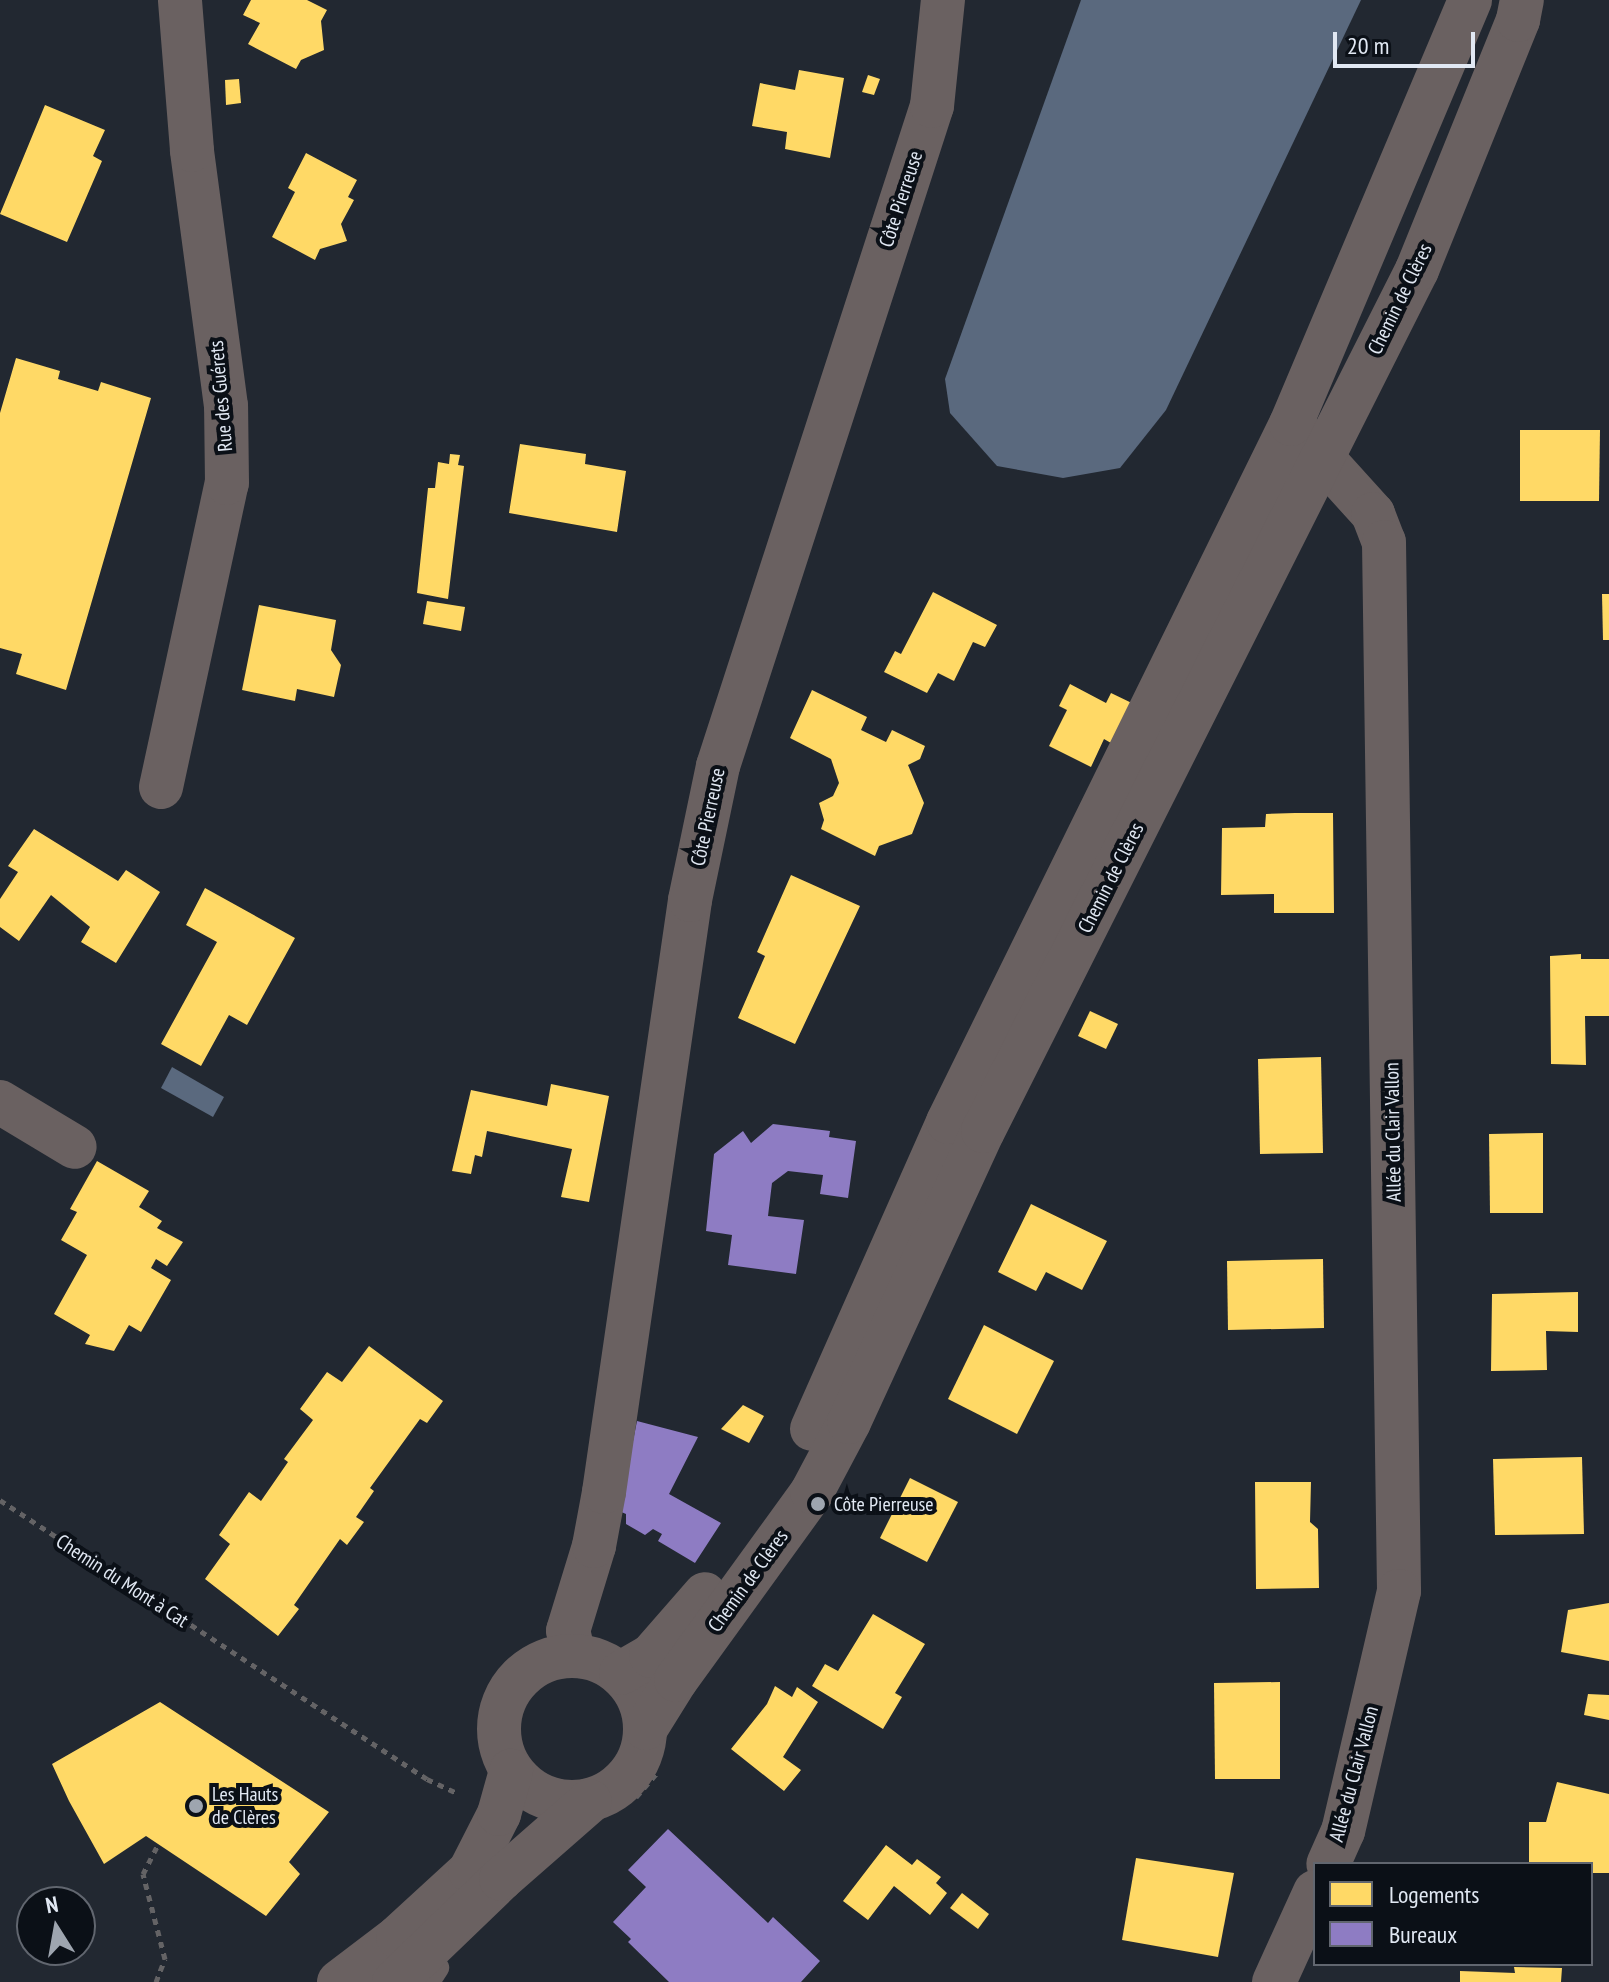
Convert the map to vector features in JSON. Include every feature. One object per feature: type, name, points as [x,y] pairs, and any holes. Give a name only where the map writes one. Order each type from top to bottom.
[{"type":"street","name":"Rue des Guérets","points":[[161,787],[227,483],[226,406],[192,150],[180,0]]},
{"type":"street","name":"Côte Pierreuse","points":[[574,1656],[568,1631],[594,1546],[604,1492],[690,900],[718,766],[932,106],[943,0]]},
{"type":"street","name":"Chemin de Clères","points":[[621,1673],[651,1656],[672,1635],[759,1526],[788,1480],[948,1122],[1291,424],[1470,0]]},
{"type":"street","name":"Chemin de Clères","points":[[646,1728],[676,1680],[812,1492],[849,1422],[983,1131],[1321,455],[1417,270],[1518,20],[1522,0]]},
{"type":"street","name":"Allée du Clair Vallon","points":[[1291,424],[1373,514],[1384,542],[1399,1591],[1343,1831],[1329,1862]]},
{"type":"street","points":[[0,1102],[75,1147]]},
{"type":"street","points":[[394,1982],[501,1879],[590,1801],[608,1793],[637,1766],[646,1728],[642,1704],[621,1673],[591,1657],[547,1660],[524,1674],[507,1694],[499,1720],[500,1746],[511,1771],[526,1787],[546,1798],[567,1803],[590,1801]]},
{"type":"street","points":[[339,1982],[398,1937],[470,1871],[499,1814],[511,1771]]},
{"type":"street","points":[[1274,1982],[1313,1896]]},
{"type":"path","name":"Chemin du Mont à Cat","points":[[0,1500],[244,1661]]},
{"type":"path","points":[[156,1982],[165,1959],[143,1874],[158,1845]]},
{"type":"water","points":[[1081,0],[1361,0],[1166,410],[1120,468],[1063,478],[997,466],[950,413],[945,379]]},
{"type":"water","points":[[172,1067],[224,1097],[213,1117],[161,1088]]},
{"type":"building: Logements","points":[[251,0],[307,0],[327,10],[321,21],[324,50],[301,60],[296,69],[248,44],[260,23],[243,15]]},
{"type":"building: Logements","points":[[799,70],[844,78],[830,158],[785,149],[787,132],[752,126],[760,83],[795,90]]},
{"type":"building: Logements","points":[[868,75],[880,79],[874,95],[862,92]]},
{"type":"building: Logements","points":[[239,79],[241,103],[226,105],[225,80]]},
{"type":"building: Logements","points":[[45,105],[105,130],[93,156],[102,161],[67,242],[0,214]]},
{"type":"building: Logements","points":[[306,153],[357,180],[348,197],[354,200],[341,224],[347,241],[320,249],[315,260],[272,237],[295,192],[288,188]]},
{"type":"building: Logements","points":[[16,358],[60,371],[58,379],[98,391],[101,382],[151,398],[66,690],[16,674],[22,654],[0,648],[0,413]]},
{"type":"building: Logements","points":[[1520,430],[1600,430],[1599,501],[1520,501]]},
{"type":"building: Logements","points":[[520,444],[586,454],[585,464],[626,471],[617,532],[509,513]]},
{"type":"building: Logements","points":[[450,454],[460,455],[458,465],[464,466],[448,599],[417,593],[428,488],[435,488],[438,462],[449,464]]},
{"type":"building: Logements","points":[[933,592],[997,625],[985,647],[973,642],[954,681],[938,673],[927,693],[884,672],[895,651],[901,654]]},
{"type":"building: Logements","points":[[1602,594],[1609,594],[1609,640],[1603,640]]},
{"type":"building: Logements","points":[[427,601],[465,607],[461,631],[423,624]]},
{"type":"building: Logements","points":[[259,605],[336,620],[331,650],[341,665],[334,697],[297,689],[295,701],[242,690]]},
{"type":"building: Logements","points":[[1070,684],[1106,703],[1111,693],[1138,706],[1118,747],[1104,739],[1091,767],[1049,746],[1067,710],[1059,706]]},
{"type":"building: Logements","points":[[812,690],[867,717],[861,730],[886,742],[892,730],[925,746],[920,759],[908,765],[924,803],[912,834],[879,846],[875,856],[821,829],[824,820],[819,803],[833,796],[839,783],[831,759],[790,738]]},
{"type":"building: Logements","points":[[1333,813],[1334,913],[1274,913],[1274,894],[1221,895],[1222,828],[1265,827],[1266,814]]},
{"type":"building: Logements","points":[[34,829],[118,881],[126,870],[160,892],[116,963],[81,942],[90,927],[51,895],[19,941],[0,927],[0,899],[18,872],[8,866]]},
{"type":"building: Logements","points":[[791,875],[860,906],[795,1044],[738,1018],[765,956],[757,952]]},
{"type":"building: Logements","points":[[205,888],[295,938],[247,1025],[229,1015],[201,1066],[161,1044],[217,942],[186,925]]},
{"type":"building: Logements","points":[[1581,954],[1581,959],[1609,959],[1609,1016],[1585,1016],[1586,1065],[1551,1064],[1550,956]]},
{"type":"building: Logements","points":[[1090,1011],[1118,1024],[1106,1049],[1078,1036]]},
{"type":"building: Logements","points":[[1321,1057],[1323,1153],[1260,1154],[1258,1059]]},
{"type":"building: Logements","points":[[551,1084],[609,1096],[589,1202],[561,1197],[572,1149],[487,1131],[482,1157],[475,1155],[471,1174],[452,1171],[471,1090],[547,1106]]},
{"type":"building: Logements","points":[[1543,1133],[1543,1213],[1490,1213],[1489,1134]]},
{"type":"building: Logements","points":[[97,1161],[149,1191],[139,1207],[162,1221],[157,1228],[183,1242],[167,1266],[156,1259],[151,1268],[171,1280],[141,1332],[129,1325],[114,1351],[85,1344],[90,1335],[54,1314],[87,1255],[61,1240],[77,1212],[70,1209]]},
{"type":"building: Logements","points":[[1031,1204],[1107,1241],[1082,1290],[1046,1272],[1036,1291],[998,1272]]},
{"type":"building: Logements","points":[[1323,1259],[1324,1328],[1228,1330],[1227,1261]]},
{"type":"building: Logements","points":[[1578,1292],[1578,1332],[1546,1331],[1547,1370],[1491,1371],[1492,1294]]},
{"type":"building: Logements","points":[[984,1325],[1054,1361],[1017,1434],[948,1399]]},
{"type":"building: Logements","points":[[369,1346],[443,1401],[427,1423],[420,1419],[370,1488],[374,1491],[356,1517],[364,1522],[347,1545],[340,1539],[294,1605],[299,1609],[278,1636],[205,1579],[230,1544],[219,1535],[249,1492],[261,1501],[288,1462],[284,1459],[313,1420],[300,1409],[327,1372],[342,1382]]},
{"type":"building: Logements","points":[[743,1405],[764,1416],[749,1443],[721,1429]]},
{"type":"building: Logements","points":[[1582,1457],[1584,1534],[1495,1535],[1493,1459]]},
{"type":"building: Logements","points":[[910,1478],[958,1502],[927,1562],[880,1538]]},
{"type":"building: Logements","points":[[1255,1482],[1311,1482],[1310,1522],[1318,1529],[1319,1588],[1256,1589]]},
{"type":"building: Logements","points":[[1609,1603],[1609,1661],[1561,1652],[1568,1610]]},
{"type":"building: Logements","points":[[873,1614],[925,1644],[895,1693],[902,1697],[883,1729],[812,1686],[825,1664],[838,1671]]},
{"type":"building: Logements","points":[[1280,1682],[1280,1779],[1215,1779],[1214,1683]]},
{"type":"building: Logements","points":[[775,1686],[792,1697],[797,1687],[818,1702],[783,1757],[801,1770],[784,1791],[731,1749],[767,1704]]},
{"type":"building: Logements","points":[[1588,1694],[1609,1695],[1609,1720],[1584,1715]]},
{"type":"building: Logements","name":"Les Hauts de Clères","points":[[160,1702],[329,1812],[289,1862],[300,1874],[266,1916],[146,1836],[104,1864],[69,1801],[52,1764]]},
{"type":"building: Logements","points":[[1557,1782],[1609,1794],[1609,1873],[1593,1873],[1593,1862],[1529,1862],[1529,1822],[1546,1822]]},
{"type":"building: Logements","points":[[886,1845],[912,1865],[917,1859],[941,1877],[936,1883],[947,1893],[930,1915],[894,1886],[868,1920],[843,1901]]},
{"type":"building: Logements","points":[[1136,1858],[1234,1873],[1218,1957],[1122,1940]]},
{"type":"building: Logements","points":[[962,1893],[989,1914],[978,1929],[950,1908]]},
{"type":"building: Logements","points":[[1514,1967],[1562,1968],[1561,1982],[1460,1982],[1460,1971],[1515,1973]]},
{"type":"building: Bureaux","points":[[773,1124],[830,1131],[829,1137],[856,1141],[848,1198],[820,1194],[823,1175],[788,1171],[772,1183],[768,1216],[804,1220],[796,1274],[728,1265],[732,1235],[706,1231],[714,1154],[743,1131],[751,1143]]},
{"type":"building: Bureaux","points":[[637,1421],[698,1437],[669,1494],[721,1523],[695,1563],[658,1541],[662,1534],[653,1529],[645,1535],[626,1524],[626,1514],[619,1511]]},
{"type":"building: Bureaux","points":[[668,1829],[768,1923],[773,1917],[820,1961],[801,1982],[669,1982],[628,1942],[631,1939],[613,1922],[646,1887],[628,1870]]},
{"type":"place","name":"Côte Pierreuse","points":[[818,1504]]},
{"type":"place","name":"Les Hauts de Clères","points":[[196,1806]]}]
